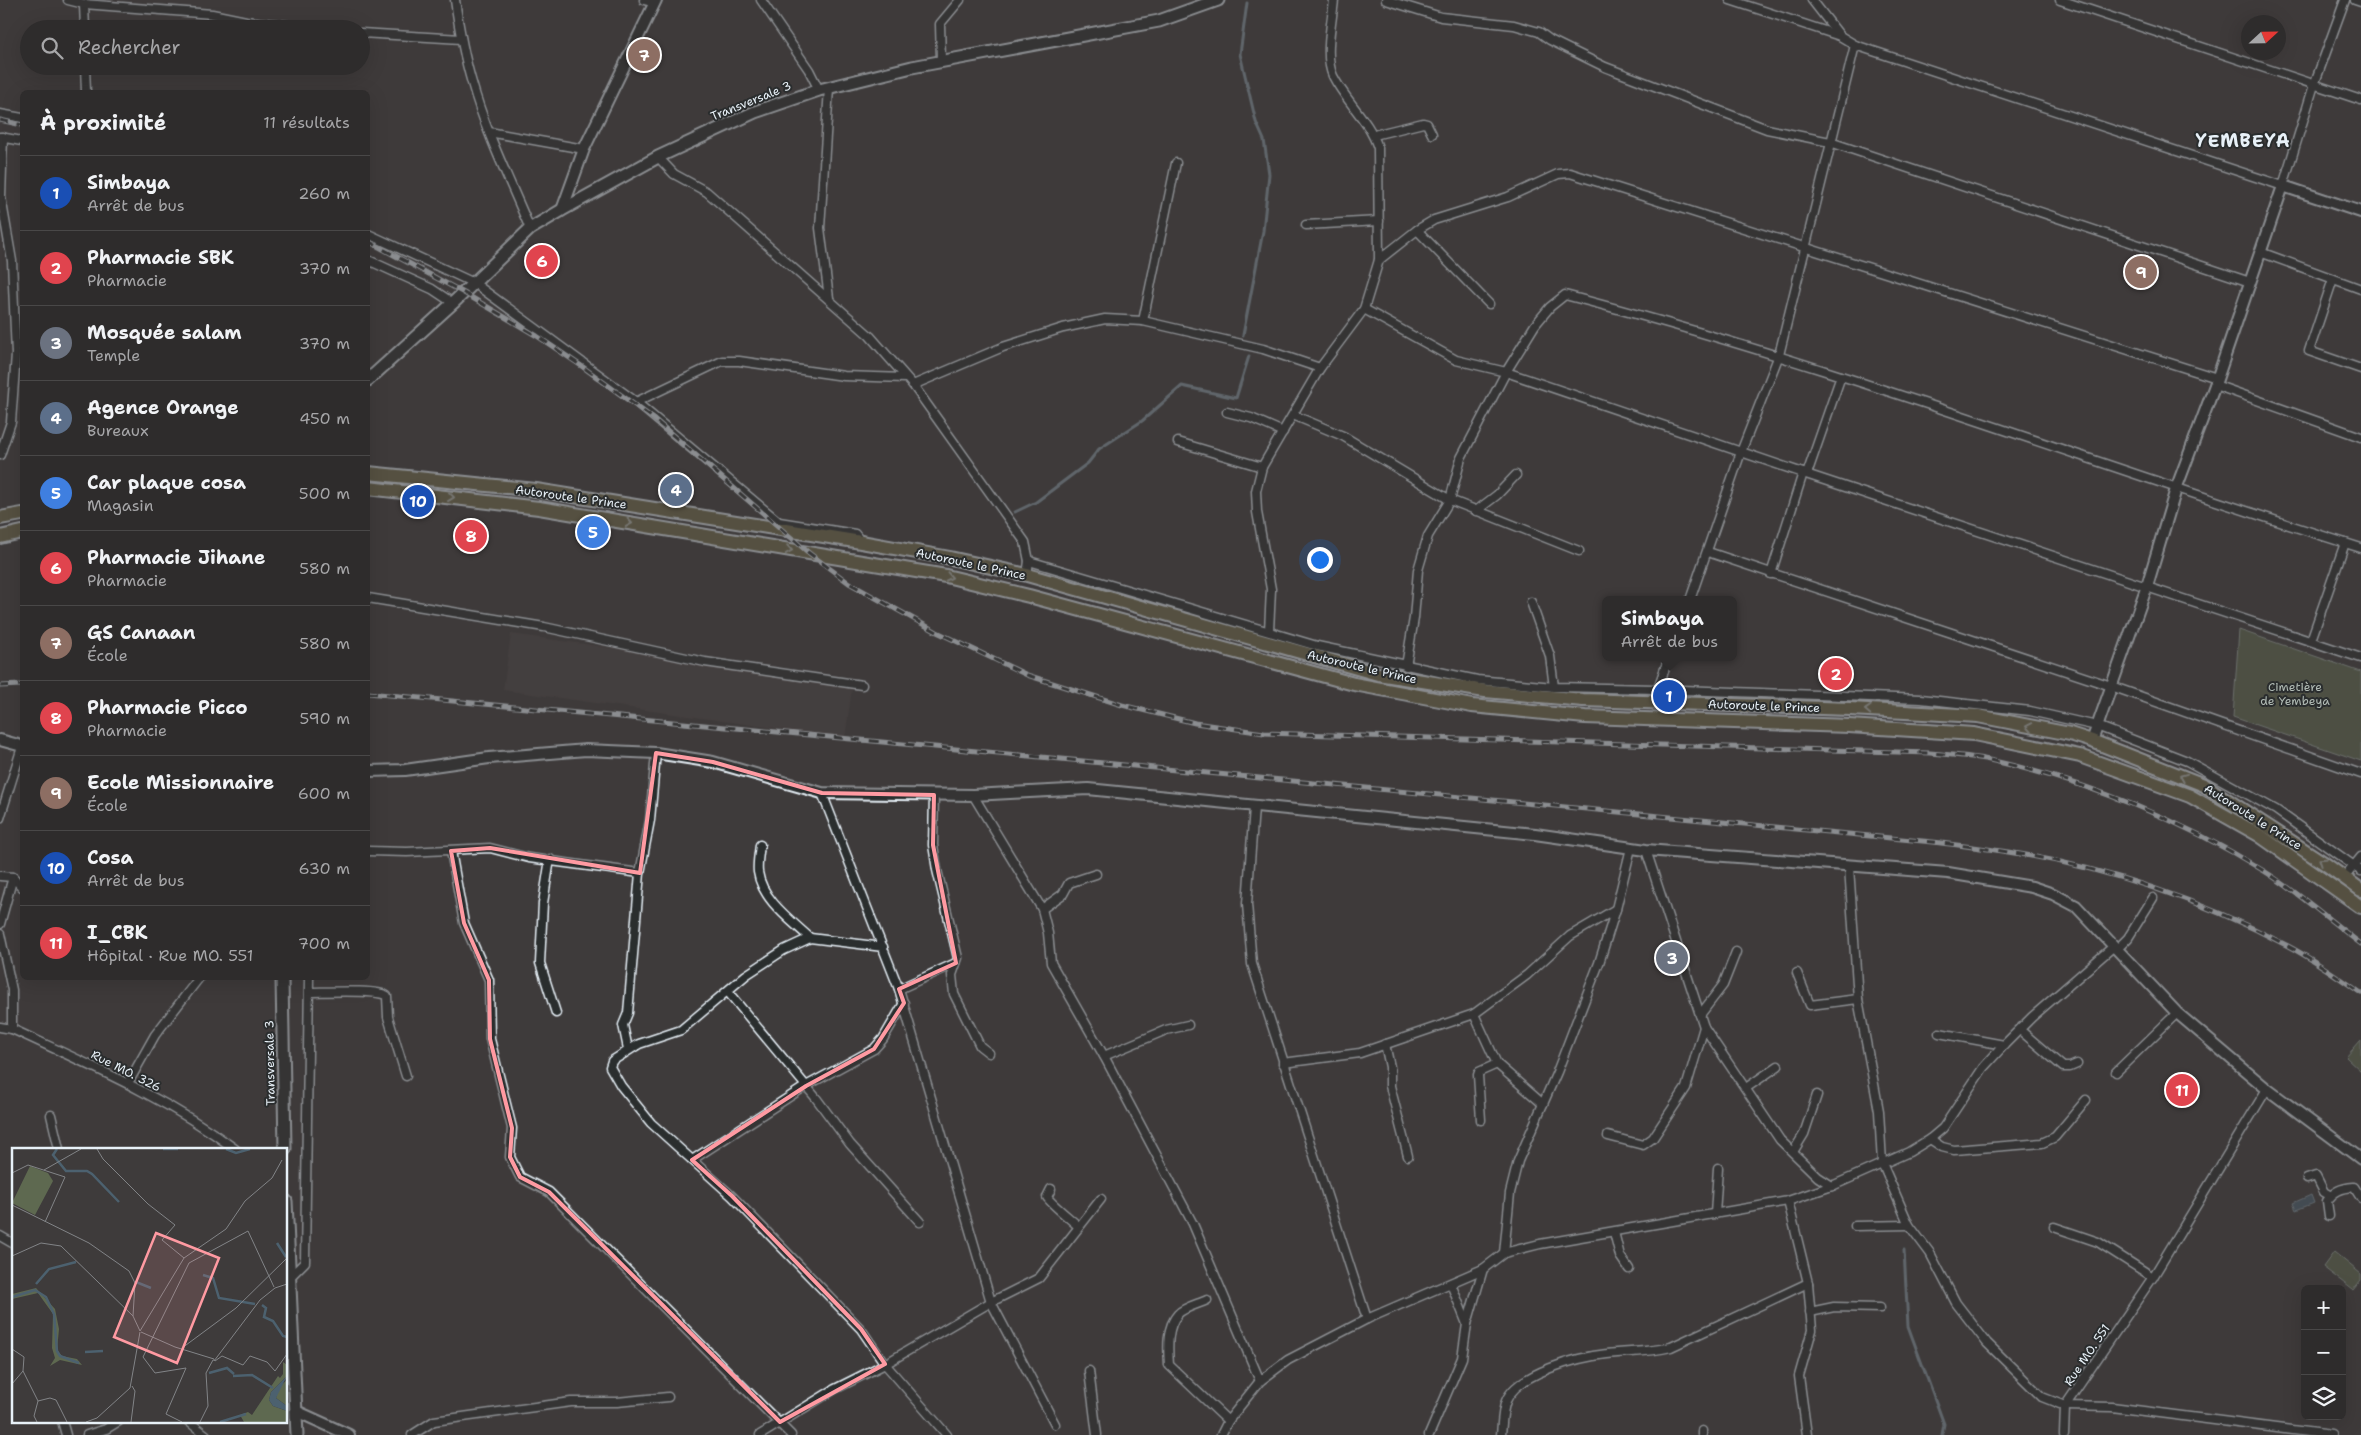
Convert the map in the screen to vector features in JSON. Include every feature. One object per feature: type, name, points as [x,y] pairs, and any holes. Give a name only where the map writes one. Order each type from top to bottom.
[{"type":"main road","name":"Transversale 3","points":[[370,378],[453,303],[530,229],[658,157],[756,112],[824,89],[941,60],[1159,21],[1218,0]]},
{"type":"main road","name":"Autoroute le Prince","points":[[370,473],[536,490],[861,542],[1027,575],[1378,674],[1485,691],[1583,700],[1850,709],[1978,716],[2070,734],[2204,785],[2324,862],[2361,890]]},
{"type":"main road","name":"Autoroute le Prince","points":[[370,488],[539,508],[946,576],[1029,596],[1354,684],[1472,706],[1585,716],[1849,726],[1974,734],[2080,756],[2190,796],[2259,835],[2361,907]]},
{"type":"main road","points":[[0,518],[20,514]]},
{"type":"main road","points":[[0,537],[20,532]]},
{"type":"main road","name":"Transversale 3","points":[[282,980],[285,1148]]},
{"type":"main road","points":[[288,1279],[290,1394],[296,1411],[297,1435]]},
{"type":"street","points":[[68,0],[84,4],[212,14],[241,20]]},
{"type":"street","points":[[455,0],[461,39],[472,84],[489,132],[530,229]]},
{"type":"street","points":[[562,210],[584,149],[655,2],[644,0]]},
{"type":"street","points":[[761,0],[824,89],[820,228],[829,298]]},
{"type":"street","points":[[941,60],[940,24],[960,0]]},
{"type":"street","points":[[1268,632],[1271,589],[1257,512],[1256,491],[1262,467],[1320,368],[1364,309],[1380,260],[1378,148],[1374,135],[1333,76],[1329,50],[1334,0]]},
{"type":"street","points":[[1386,0],[1441,18],[1514,26],[1539,32],[1550,40],[1605,67],[1758,126],[1830,142],[2250,282]]},
{"type":"street","points":[[1730,0],[1840,36],[1855,45],[2361,212]]},
{"type":"street","points":[[1812,0],[1840,36]]},
{"type":"street","points":[[2060,0],[2361,100]]},
{"type":"street","points":[[2092,741],[2147,586],[2176,489],[2216,382],[2314,85],[2345,0]]},
{"type":"street","points":[[2355,0],[2361,2]]},
{"type":"street","points":[[84,4],[84,20]]},
{"type":"street","points":[[370,33],[461,39]]},
{"type":"street","points":[[1692,596],[1741,452],[1779,355],[1855,45]]},
{"type":"street","points":[[85,75],[86,90]]},
{"type":"street","points":[[0,114],[20,118]]},
{"type":"street","points":[[1374,135],[1423,123],[1427,124],[1432,134]]},
{"type":"street","points":[[489,132],[584,149]]},
{"type":"street","points":[[0,455],[11,422],[16,354],[12,261],[1,197],[2,137],[20,141]]},
{"type":"street","points":[[658,157],[674,174],[707,192],[870,336],[913,385],[1025,542],[1029,561],[1027,575]]},
{"type":"street","points":[[1143,321],[1176,163]]},
{"type":"street","points":[[1380,260],[1417,230],[1434,220],[1508,197],[1558,174],[1570,173],[2216,382],[2361,437]]},
{"type":"street","points":[[1306,225],[1379,220]]},
{"type":"street","points":[[1417,230],[1490,304]]},
{"type":"street","points":[[370,235],[474,283],[636,402],[779,522],[855,534],[861,542]]},
{"type":"street","points":[[2260,252],[2361,289]]},
{"type":"street","points":[[370,261],[432,290],[453,303]]},
{"type":"street","points":[[2333,279],[2309,351],[2361,369]]},
{"type":"street","points":[[1406,666],[1414,618],[1418,570],[1428,536],[1450,500],[1461,458],[1506,372],[1535,325],[1550,307],[1566,295],[1779,355],[2176,489],[2361,548]]},
{"type":"street","points":[[1364,309],[1456,360],[1506,372],[1805,474],[2361,658]]},
{"type":"street","points":[[913,385],[1003,347],[1063,328],[1105,319],[1143,321],[1263,349],[1320,368]]},
{"type":"street","points":[[636,402],[722,361],[739,361],[844,376],[905,378]]},
{"type":"street","points":[[1771,574],[1841,376]]},
{"type":"street","points":[[1227,412],[1251,418],[1283,432]]},
{"type":"street","points":[[1293,415],[1343,436],[1450,500],[1579,551]]},
{"type":"street","points":[[1178,442],[1262,467]]},
{"type":"street","points":[[1476,511],[1498,496],[1516,474]]},
{"type":"street","points":[[2311,640],[2345,543]]},
{"type":"street","points":[[1708,552],[2111,686],[2361,774]]},
{"type":"street","points":[[1029,561],[1317,646],[1477,680],[1554,687],[1921,699],[2030,711],[2097,726],[2187,761],[2276,810],[2358,868]]},
{"type":"street","points":[[370,598],[544,627],[705,662],[862,685]]},
{"type":"street","points":[[1531,602],[1550,656],[1554,687]]},
{"type":"street","points":[[1653,702],[1668,661]]},
{"type":"street","points":[[0,740],[20,746]]},
{"type":"street","points":[[370,771],[405,770],[489,758],[586,750],[656,753],[713,762],[822,793],[973,795],[1088,790],[1535,834],[1646,850],[1849,867],[1948,873],[2032,887],[2053,894],[2076,906],[2177,1013],[2267,1088],[2361,1159]]},
{"type":"street","points":[[0,818],[20,753]]},
{"type":"street","points":[[628,1049],[623,1025],[628,1013],[640,873],[650,820],[656,753]]},
{"type":"street","points":[[822,793],[904,1003],[991,1302],[1055,1424]]},
{"type":"street","points":[[934,795],[933,845],[958,958],[952,975],[954,994],[980,1046],[989,1053]]},
{"type":"street","points":[[973,795],[1042,909],[1048,933],[1051,963],[1104,1056],[1193,1224],[1260,1381]]},
{"type":"street","points":[[1254,807],[1247,904],[1252,964],[1367,1319]]},
{"type":"street","points":[[760,845],[758,872],[764,888],[773,903],[810,938]]},
{"type":"street","points":[[370,851],[450,852],[490,848],[529,858],[550,859],[640,873]]},
{"type":"street","points":[[1504,1253],[1510,1193],[1518,1161],[1578,1018],[1616,910],[1631,848]]},
{"type":"street","points":[[1646,850],[1704,1027],[1780,1140],[1818,1177],[1832,1186]]},
{"type":"street","points":[[450,852],[464,923],[489,980],[490,1039],[512,1128],[510,1157],[520,1177],[549,1192],[791,1435]]},
{"type":"street","points":[[2344,878],[2358,868],[2361,858]]},
{"type":"street","points":[[550,859],[543,903],[540,963],[556,1013]]},
{"type":"street","points":[[1849,867],[1858,999],[1879,1111],[1882,1163],[1909,1225],[1930,1253],[1956,1303],[1986,1343],[2042,1397],[2065,1406],[2064,1435]]},
{"type":"street","points":[[1042,909],[1063,894],[1069,883],[1096,874]]},
{"type":"street","points":[[0,876],[13,878],[20,885]]},
{"type":"street","points":[[0,924],[13,878]]},
{"type":"street","points":[[1221,1435],[1228,1421],[1260,1381],[1288,1360],[1367,1319],[1484,1269],[1504,1253],[1540,1244],[1788,1201],[1832,1186],[1909,1152],[1930,1139],[1942,1128],[1983,1068],[2004,1045],[2128,938],[2153,898]]},
{"type":"street","points":[[1283,1063],[1360,1053],[1474,1014],[1527,975],[1570,936],[1616,910]]},
{"type":"street","points":[[0,934],[12,990],[12,1029]]},
{"type":"street","points":[[883,946],[810,938],[784,950],[746,975],[681,1030],[628,1049],[612,1061],[610,1070],[651,1123],[732,1196],[862,1329],[885,1364],[947,1435]]},
{"type":"street","points":[[1700,1015],[1723,985],[1736,952]]},
{"type":"street","points":[[899,989],[956,963]]},
{"type":"street","points":[[1797,973],[1810,1005],[1858,999]]},
{"type":"street","points":[[128,1083],[155,1034],[197,980]]},
{"type":"street","points":[[288,1279],[305,1262],[309,980]]},
{"type":"street","points":[[310,992],[371,992],[383,993],[387,996],[388,1017],[406,1076]]},
{"type":"street","points":[[728,992],[806,1086],[850,1144],[920,1222]]},
{"type":"street","points":[[692,1160],[806,1086],[874,1049],[883,1039],[904,1003]]},
{"type":"street","points":[[2116,1072],[2177,1013]]},
{"type":"street","points":[[1474,1014],[1497,1064],[1543,1104]]},
{"type":"street","points":[[1104,1056],[1166,1030],[1188,1025]]},
{"type":"street","name":"Rue MO. 326","points":[[0,1027],[12,1029],[128,1083],[210,1130],[235,1148]]},
{"type":"street","points":[[1608,1136],[1643,1145],[1653,1138],[1686,1088],[1704,1027]]},
{"type":"street","points":[[2020,1030],[2064,1067],[2077,1064]]},
{"type":"street","points":[[1940,1033],[2004,1045]]},
{"type":"street","points":[[1386,1044],[1390,1067],[1390,1086],[1408,1156]]},
{"type":"street","points":[[1481,1120],[1478,1075],[1479,1072],[1497,1064]]},
{"type":"street","points":[[1746,1088],[1778,1066]]},
{"type":"street","name":"Rue MO. 551","points":[[2065,1406],[2153,1277],[2267,1088]]},
{"type":"street","points":[[1793,1152],[1804,1134],[1818,1095]]},
{"type":"street","points":[[1930,1139],[1942,1147],[1954,1150],[2042,1143],[2055,1137],[2086,1100]]},
{"type":"street","points":[[51,1115],[59,1148]]},
{"type":"street","points":[[1715,1214],[1718,1168]]},
{"type":"street","points":[[2307,1179],[2316,1176],[2324,1192],[2331,1196]]},
{"type":"street","points":[[2328,1216],[2327,1201],[2341,1189],[2354,1187],[2361,1198]]},
{"type":"street","points":[[1051,1189],[1047,1197],[1050,1202],[1079,1227]]},
{"type":"street","points":[[760,1435],[835,1389],[885,1364],[991,1302],[1039,1278],[1101,1200]]},
{"type":"street","points":[[1788,1201],[1808,1283],[1812,1330],[1799,1376],[1807,1435]]},
{"type":"street","points":[[1855,1226],[1909,1225]]},
{"type":"street","points":[[2054,1227],[2098,1242],[2153,1277]]},
{"type":"street","points":[[1614,1232],[1620,1256],[1629,1269]]},
{"type":"street","points":[[0,1236],[12,1243]]},
{"type":"street","points":[[1430,1435],[1462,1358],[1467,1324],[1484,1269]]},
{"type":"street","points":[[1501,1435],[1506,1401],[1514,1389],[1543,1371],[1607,1354],[1647,1353],[1671,1347],[1808,1283]]},
{"type":"street","points":[[1451,1284],[1467,1324]]},
{"type":"street","points":[[1207,1300],[1178,1313],[1172,1324],[1168,1344],[1169,1365],[1228,1421]]},
{"type":"street","points":[[1810,1312],[1834,1307],[1880,1308]]},
{"type":"street","points":[[1089,1371],[1097,1435]]},
{"type":"street","points":[[412,1435],[434,1420],[571,1402],[617,1402],[668,1396]]},
{"type":"street","name":"Rue MO. 551","points":[[2065,1406],[2112,1407],[2331,1435]]},
{"type":"street","points":[[296,1411],[350,1435]]},
{"type":"street","points":[[62,1422],[66,1435]]},
{"type":"street","points":[[87,1435],[106,1429],[117,1422]]},
{"type":"street","points":[[189,1422],[206,1435]]},
{"type":"highlighted area","points":[[656,753],[713,762],[822,793],[934,795],[933,845],[956,963],[899,989],[904,1003],[874,1049],[806,1086],[692,1160],[732,1196],[861,1329],[885,1364],[780,1422],[549,1192],[520,1177],[510,1157],[512,1128],[490,1039],[489,980],[464,923],[451,851],[490,848],[640,873]]},
{"type":"shaded area","points":[[511,634],[853,681],[845,738],[503,690]]},
{"type":"green space","name":"Cimetière de Yembeya","points":[[2239,630],[2361,672],[2361,761],[2233,717]]},
{"type":"green space","points":[[2361,1040],[2361,1071],[2346,1057]]},
{"type":"green space","points":[[2334,1252],[2361,1274],[2361,1280],[2353,1290],[2323,1267]]},
{"type":"water","points":[[2311,1195],[2314,1203],[2296,1210],[2293,1203]]},
{"type":"waterway","points":[[1243,335],[1263,231],[1269,174],[1264,140],[1256,122],[1240,54],[1247,3]]},
{"type":"waterway","points":[[1015,512],[1036,502],[1088,463],[1099,449],[1142,421],[1182,386],[1236,398],[1249,356]]},
{"type":"waterway","points":[[1904,1250],[1908,1326],[1944,1424],[1942,1435]]},
{"type":"railway","points":[[0,120],[20,125]]},
{"type":"railway","points":[[370,242],[464,293],[537,336],[583,367],[654,419],[809,553],[849,583],[937,632],[1027,675],[1122,705],[1195,723],[1264,733],[1930,753],[1986,759],[2064,780],[2099,792],[2167,819],[2200,835],[2233,852],[2277,879],[2361,944]]},
{"type":"railway","points":[[0,686],[20,685]]},
{"type":"railway","points":[[370,693],[1933,842],[1999,851],[2044,858],[2116,876],[2187,900],[2255,929],[2288,946],[2316,962],[2361,993]]},
{"type":"place","name":"GS Canaan","points":[[644,55]]},
{"type":"place","name":"Pharmacie Jihane","points":[[542,261]]},
{"type":"place","name":"Ecole Missionnaire","points":[[2141,272]]},
{"type":"place","name":"Agence Orange","points":[[676,490]]},
{"type":"place","name":"Cosa","points":[[418,501]]},
{"type":"place","name":"Car plaque cosa","points":[[593,532]]},
{"type":"place","name":"Pharmacie Picco","points":[[471,536]]},
{"type":"place","name":"Pharmacie SBK","points":[[1836,674]]},
{"type":"place","name":"Simbaya","points":[[1669,696]]},
{"type":"place","name":"Mosquée salam","points":[[1672,958]]},
{"type":"place","name":"I_CBK","points":[[2182,1090]]},
{"type":"district","name":"YEMBEYA","points":[[2243,141]]}]
